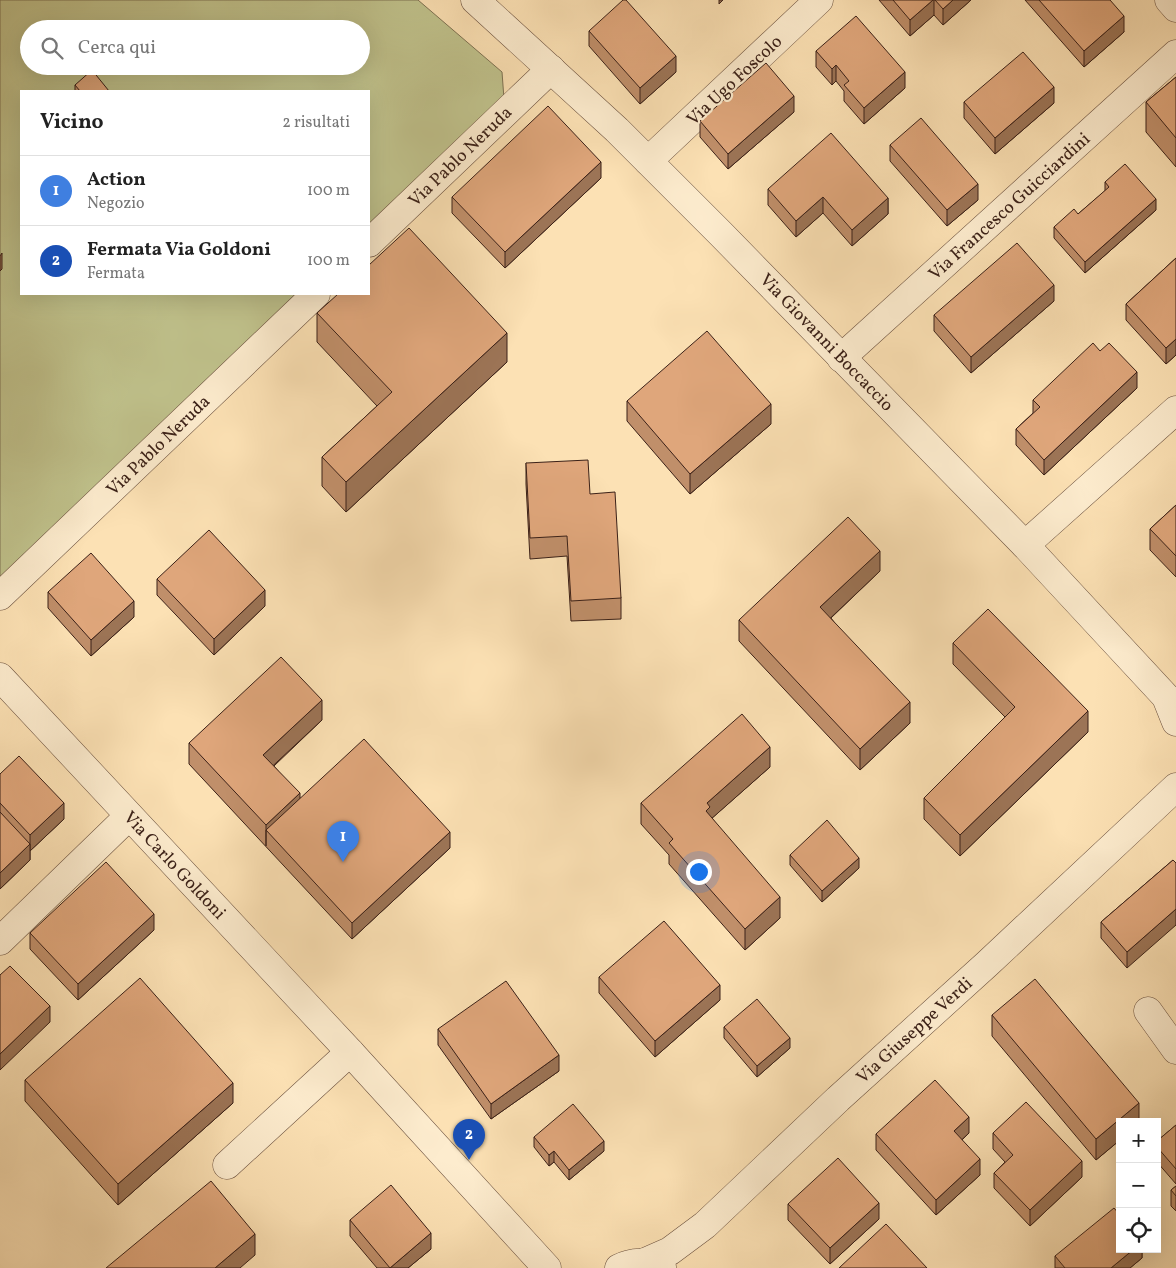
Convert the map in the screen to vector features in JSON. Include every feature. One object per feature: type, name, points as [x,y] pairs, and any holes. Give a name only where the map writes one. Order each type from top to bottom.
[{"type":"street","name":"Via Giovanni Boccaccio","points":[[475,0],[648,160],[1025,545],[1171,699],[1176,722]]},
{"type":"street","points":[[1169,0],[1176,8]]},
{"type":"street","name":"Via Ugo Foscolo","points":[[648,160],[817,1]]},
{"type":"street","name":"Via Francesco Guicciardini","points":[[841,358],[1176,54]]},
{"type":"street","name":"Via Pablo Neruda","points":[[370,242],[551,69]]},
{"type":"street","name":"Via Pablo Neruda","points":[[0,596],[315,295]]},
{"type":"street","points":[[1025,545],[1176,410]]},
{"type":"street","name":"Via Carlo Goldoni","points":[[0,678],[350,1052],[528,1256],[547,1268]]},
{"type":"street","name":"Via Giuseppe Verdi","points":[[642,1266],[670,1251],[705,1225],[838,1099],[987,964],[1176,787]]},
{"type":"street","points":[[0,941],[129,816]]},
{"type":"street","points":[[1148,1011],[1176,1050]]},
{"type":"street","points":[[226,1164],[350,1052]]},
{"type":"street","name":"Via Carlo Goldoni","points":[[528,1256],[568,1268]]},
{"type":"green space","points":[[0,0],[418,0],[502,72],[504,99],[370,227],[370,90],[20,90],[20,295],[299,295],[0,581]]},
{"type":"building","points":[[623,0],[626,0],[676,56],[640,88],[589,31]]},
{"type":"building","points":[[893,0],[933,0],[910,20]]},
{"type":"building","points":[[935,0],[953,0],[943,9]]},
{"type":"building","points":[[1039,0],[1110,0],[1124,16],[1084,51]]},
{"type":"building","points":[[856,16],[905,72],[864,108],[844,85],[849,81],[836,65],[832,69],[816,51]]},
{"type":"building","points":[[1023,52],[1054,87],[995,138],[964,102]]},
{"type":"building","points":[[766,63],[794,96],[728,154],[700,121]]},
{"type":"building","points":[[86,75],[96,75],[108,90],[79,90],[75,85]]},
{"type":"building","points":[[1176,77],[1176,138],[1146,102]]},
{"type":"building","points":[[548,106],[601,162],[505,252],[452,197]]},
{"type":"building","points":[[921,118],[978,184],[947,210],[890,145]]},
{"type":"building","points":[[831,133],[888,198],[852,230],[823,197],[796,221],[768,189]]},
{"type":"building","points":[[1125,164],[1156,199],[1085,262],[1054,227],[1074,209],[1078,214],[1109,187],[1105,182]]},
{"type":"building","points":[[409,228],[507,333],[346,482],[322,457],[392,392],[317,313],[337,295],[370,295],[370,264]]},
{"type":"building","points":[[1017,243],[1054,285],[971,357],[934,315]]},
{"type":"building","points":[[1176,258],[1176,339],[1166,348],[1126,304]]},
{"type":"building","points":[[707,331],[771,404],[690,474],[627,401]]},
{"type":"building","points":[[1093,343],[1100,351],[1109,343],[1137,372],[1044,460],[1016,429],[1040,407],[1033,400]]},
{"type":"building","points":[[588,460],[590,494],[615,492],[621,598],[571,601],[567,536],[530,538],[526,463]]},
{"type":"building","points":[[1176,505],[1176,556],[1150,529]]},
{"type":"building","points":[[848,517],[880,551],[820,607],[910,702],[860,749],[739,620]]},
{"type":"building","points":[[209,530],[265,590],[214,639],[157,579]]},
{"type":"building","points":[[91,553],[134,601],[91,640],[48,592]]},
{"type":"building","points":[[988,609],[1088,711],[960,835],[924,798],[1015,707],[953,643]]},
{"type":"building","points":[[281,657],[322,700],[263,755],[300,793],[266,825],[189,743]]},
{"type":"building","points":[[742,714],[770,747],[707,803],[710,807],[706,811],[780,897],[745,929],[669,843],[673,839],[641,803]]},
{"type":"building","points":[[364,739],[450,832],[352,923],[266,830]]},
{"type":"building","points":[[19,756],[64,803],[30,835],[0,803],[0,774]]},
{"type":"building","points":[[0,812],[30,844],[0,873]]},
{"type":"building","points":[[827,820],[859,858],[822,891],[790,855]]},
{"type":"building","points":[[1173,860],[1176,863],[1176,909],[1127,952],[1101,922]]},
{"type":"building","points":[[106,862],[154,914],[78,984],[30,933]]},
{"type":"building","points":[[664,921],[720,985],[655,1041],[599,977]]},
{"type":"building","points":[[10,966],[50,1006],[0,1054],[0,975]]},
{"type":"building","points":[[140,978],[233,1083],[118,1184],[25,1080]]},
{"type":"building","points":[[1035,979],[1139,1103],[1121,1118],[1116,1118],[1116,1122],[1096,1139],[992,1015]]},
{"type":"building","points":[[506,981],[559,1055],[491,1104],[438,1029]]},
{"type":"building","points":[[757,999],[790,1038],[757,1066],[724,1027]]},
{"type":"building","points":[[935,1080],[969,1117],[954,1131],[980,1159],[936,1200],[876,1134]]},
{"type":"building","points":[[1026,1102],[1082,1161],[1030,1210],[994,1173],[1013,1155],[993,1133]]},
{"type":"building","points":[[573,1104],[604,1141],[569,1170],[554,1151],[549,1155],[534,1137]]},
{"type":"building","points":[[1176,1125],[1176,1169],[1161,1152],[1161,1138]]},
{"type":"building","points":[[838,1158],[879,1203],[830,1248],[788,1204]]},
{"type":"building","points":[[211,1181],[255,1234],[215,1268],[106,1268]]},
{"type":"building","points":[[391,1185],[431,1233],[390,1268],[350,1220]]},
{"type":"building","points":[[1176,1186],[1176,1196],[1171,1190]]},
{"type":"building","points":[[1114,1208],[1116,1210],[1116,1253],[1129,1253],[1111,1268],[1065,1268],[1055,1256]]},
{"type":"building","points":[[886,1224],[927,1268],[839,1268]]},
{"type":"place","name":"Action","points":[[343,862]]},
{"type":"place","name":"Fermata Via Goldoni","points":[[469,1160]]}]
